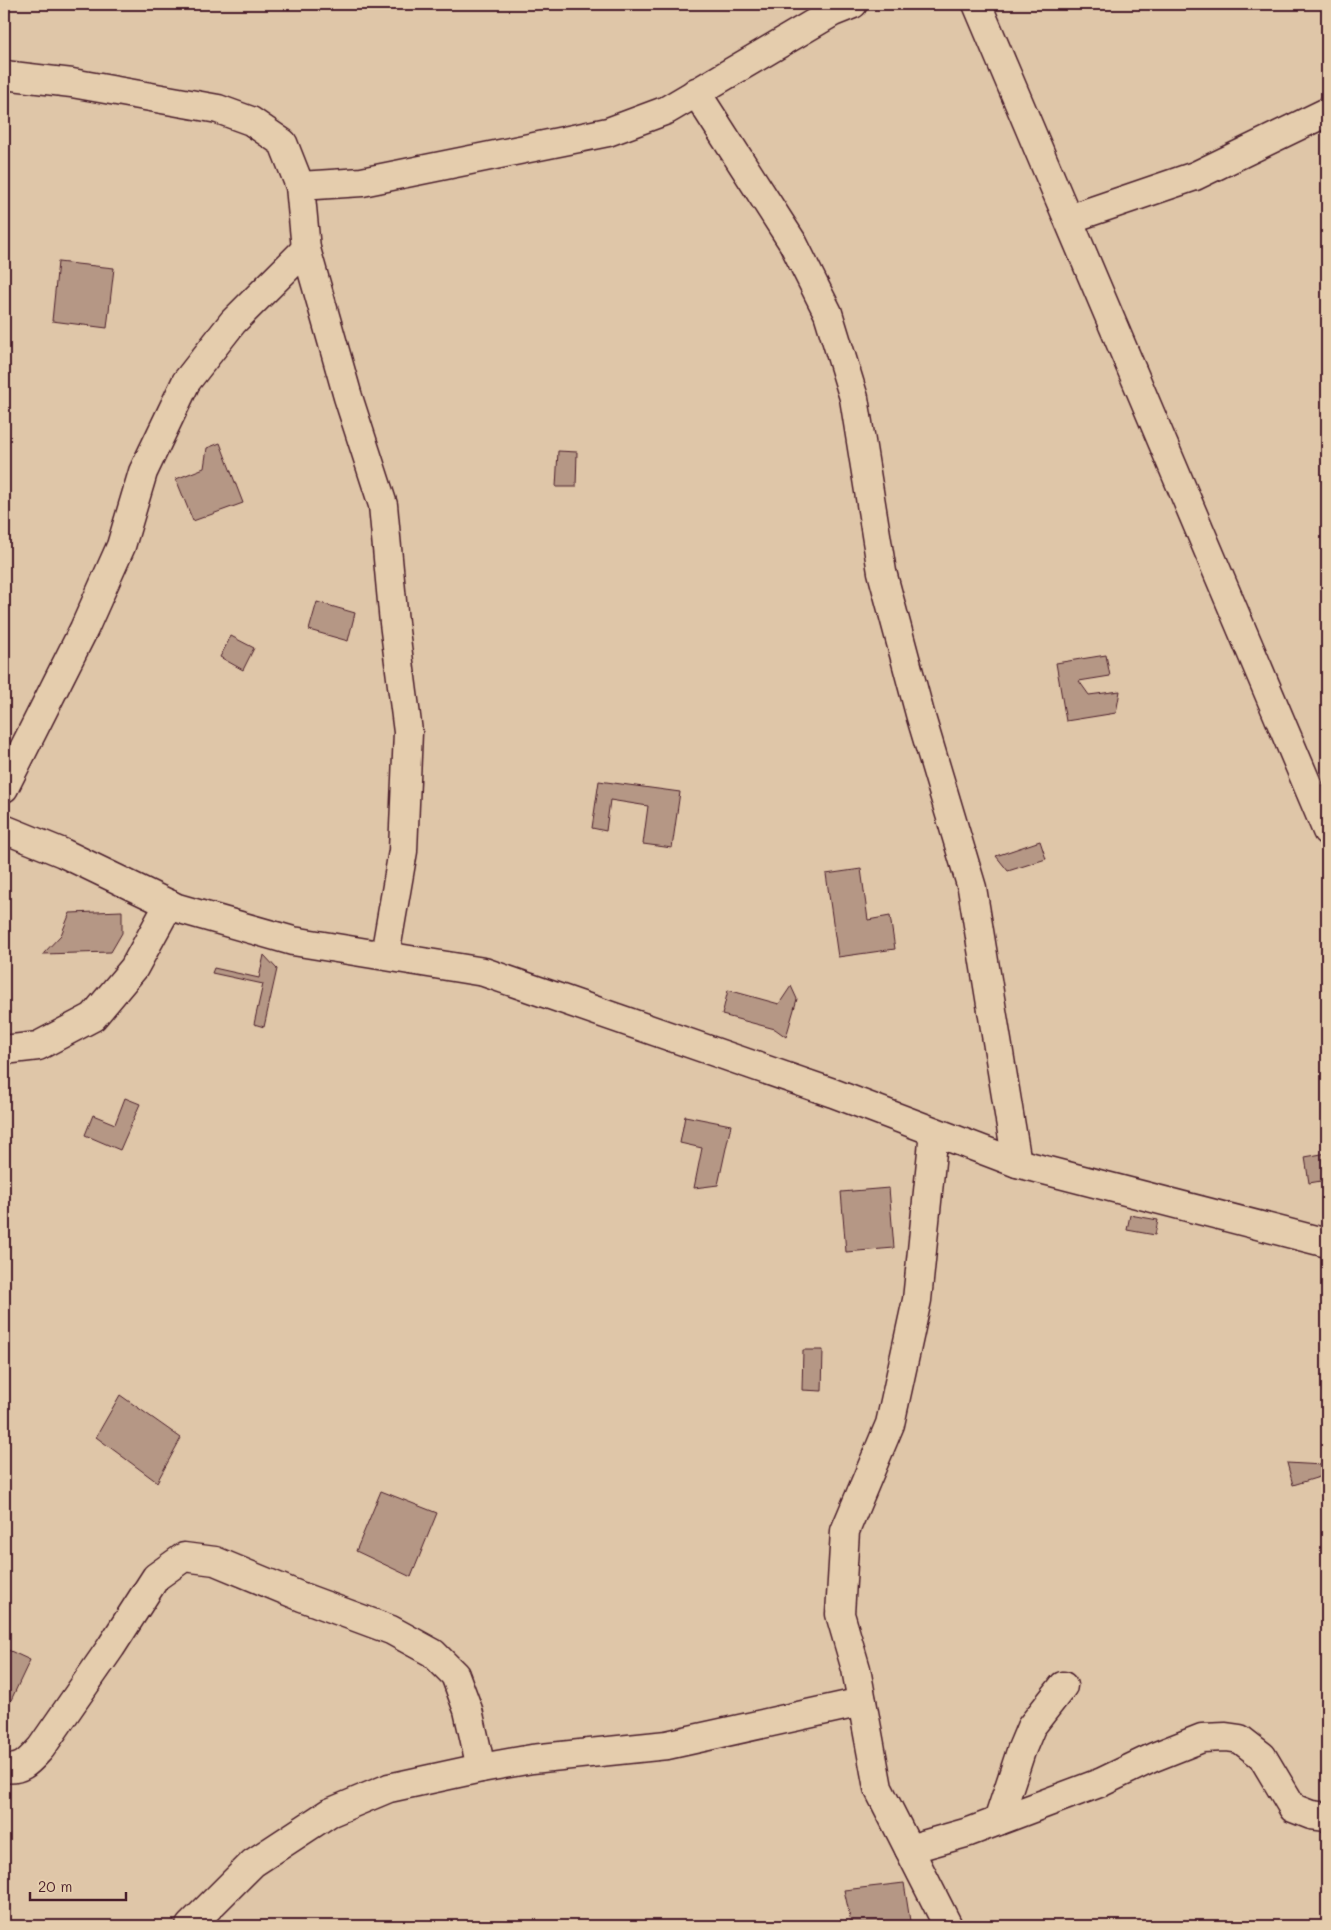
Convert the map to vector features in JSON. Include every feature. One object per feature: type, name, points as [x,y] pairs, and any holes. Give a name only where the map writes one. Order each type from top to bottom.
[{"type":"street","points":[[300,186],[362,182],[608,132],[667,110],[833,12],[853,4]]},
{"type":"street","points":[[978,4],[1327,831]]},
{"type":"street","points":[[4,75],[72,83],[210,107],[251,121],[283,143],[300,186],[306,249],[348,397],[383,505],[394,622],[408,732],[403,851],[385,955]]},
{"type":"street","points":[[696,92],[793,243],[828,313],[851,388],[882,572],[920,714],[972,888],[1017,1163]]},
{"type":"street","points":[[1069,219],[1195,176],[1327,112]]},
{"type":"street","points":[[4,788],[84,629],[121,546],[143,472],[186,382],[233,322],[306,249]]},
{"type":"street","points":[[4,829],[63,853],[177,908],[293,941],[484,972],[748,1063],[1017,1163],[1327,1243]]},
{"type":"street","points":[[4,1050],[38,1046],[93,1017],[134,968],[169,904]]},
{"type":"street","points":[[934,1132],[916,1300],[890,1424],[845,1530],[840,1614],[856,1669],[878,1788],[948,1926]]},
{"type":"street","points":[[4,1768],[15,1770],[28,1762],[41,1748],[111,1647],[156,1577],[184,1557],[214,1561],[302,1598],[391,1630],[432,1653],[455,1675],[468,1710],[481,1768]]},
{"type":"street","points":[[998,1821],[1020,1751],[1031,1727],[1063,1686]]},
{"type":"street","points":[[190,1926],[253,1862],[329,1813],[389,1788],[532,1759],[667,1744],[862,1702]]},
{"type":"street","points":[[908,1849],[969,1832],[1102,1782],[1154,1757],[1202,1738],[1226,1737],[1240,1739],[1262,1756],[1293,1808],[1311,1815],[1327,1817]]},
{"type":"building","points":[[58,262],[114,268],[107,328],[52,321]]},
{"type":"building","points":[[220,443],[243,503],[193,521],[176,479],[204,468],[207,448]]},
{"type":"building","points":[[558,451],[577,452],[576,487],[556,487]]},
{"type":"building","points":[[317,602],[355,613],[348,641],[309,630]]},
{"type":"building","points":[[231,636],[254,648],[243,670],[220,657]]},
{"type":"building","points":[[1106,655],[1110,676],[1079,681],[1089,695],[1120,691],[1116,713],[1066,721],[1056,663]]},
{"type":"building","points":[[599,781],[680,792],[672,848],[643,844],[648,806],[610,800],[606,831],[592,828]]},
{"type":"building","points":[[1040,841],[1046,859],[1008,871],[996,856]]},
{"type":"building","points":[[861,869],[868,920],[890,916],[895,949],[838,957],[826,874]]},
{"type":"building","points":[[122,911],[122,933],[111,952],[43,954],[61,935],[70,913]]},
{"type":"building","points":[[264,955],[277,969],[264,1027],[254,1024],[263,984],[212,973],[214,968],[259,978]]},
{"type":"building","points":[[791,986],[797,999],[786,1037],[775,1029],[722,1015],[728,990],[779,1004]]},
{"type":"building","points":[[125,1098],[140,1104],[120,1150],[85,1135],[93,1115],[115,1124]]},
{"type":"building","points":[[685,1116],[731,1125],[718,1185],[694,1188],[702,1148],[680,1143]]},
{"type":"building","points":[[1327,1153],[1327,1180],[1309,1183],[1305,1157]]},
{"type":"building","points":[[889,1188],[894,1248],[846,1252],[841,1192]]},
{"type":"building","points":[[1130,1215],[1158,1220],[1155,1235],[1127,1230]]},
{"type":"building","points":[[803,1350],[823,1350],[822,1391],[802,1390]]},
{"type":"building","points":[[120,1395],[181,1438],[157,1482],[96,1437]]},
{"type":"building","points":[[1287,1463],[1323,1465],[1326,1475],[1293,1485]]},
{"type":"building","points":[[381,1491],[437,1513],[411,1577],[356,1551]]},
{"type":"building","points":[[4,1648],[30,1660],[4,1715]]},
{"type":"building","points":[[904,1883],[910,1921],[870,1926],[852,1926],[844,1890]]}]
